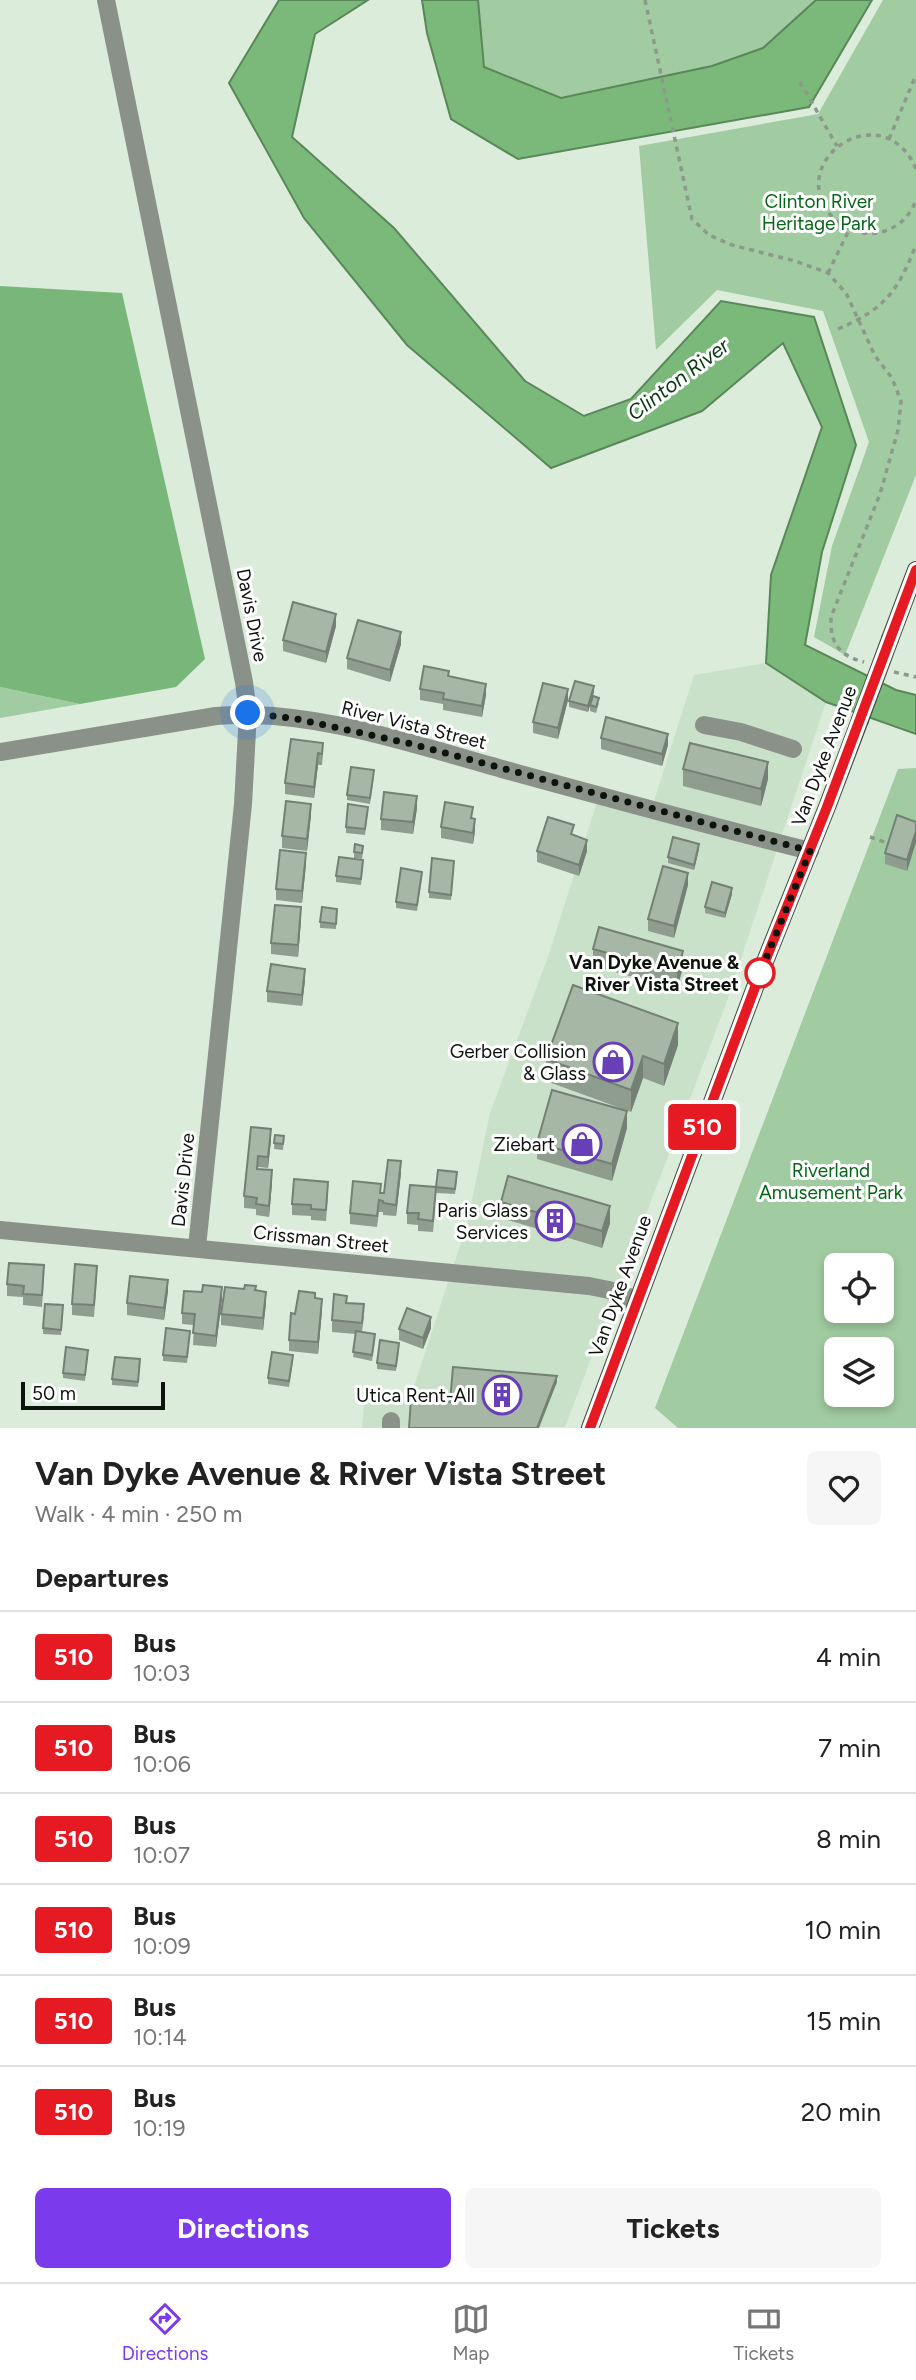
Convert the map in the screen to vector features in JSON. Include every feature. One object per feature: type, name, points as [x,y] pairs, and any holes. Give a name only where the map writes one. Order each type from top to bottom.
[{"type":"main road","name":"Van Dyke Avenue","points":[[590,1428],[760,974],[915,576]]},
{"type":"street","name":"Davis Drive","points":[[106,0],[244,682],[248,713],[243,804],[197,1247]]},
{"type":"street","name":"River Vista Street","points":[[0,752],[216,716],[248,713],[278,715],[412,744],[810,851]]},
{"type":"street","points":[[704,725],[741,732],[793,748]]},
{"type":"street","name":"Crissman Street","points":[[0,1230],[589,1286],[637,1300]]},
{"type":"path","points":[[645,0],[692,219],[709,235],[732,245],[795,261],[828,273],[846,293],[875,355],[892,378],[901,401],[898,430],[880,494],[831,617],[830,634],[839,649],[850,658],[875,666]]},
{"type":"path","points":[[889,139],[916,75]]},
{"type":"path","points":[[800,82],[837,146]]},
{"type":"path","points":[[916,169],[902,147],[889,139],[862,135],[837,146],[826,159],[820,175],[820,191],[825,208],[835,221],[849,230],[864,234],[880,233],[901,222],[916,202]]},
{"type":"path","points":[[828,273],[849,230]]},
{"type":"path","points":[[838,329],[858,320],[885,301],[904,276],[916,245]]},
{"type":"path","points":[[888,670],[916,677]]},
{"type":"path","points":[[870,837],[890,844]]},
{"type":"shaded area","points":[[0,286],[122,293],[205,659],[176,687],[80,704],[0,687]]},
{"type":"shaded area","points":[[766,663],[826,702],[726,1004],[565,1427],[362,1428],[365,1395],[409,1402],[467,1224],[490,1113],[549,954],[601,789],[654,801],[694,675]]},
{"type":"green space","points":[[478,0],[816,0],[763,48],[712,66],[560,98],[483,67]]},
{"type":"green space","name":"Clinton River Heritage Park","points":[[883,0],[916,0],[916,475],[845,655],[814,637],[832,546],[869,442],[823,311],[717,290],[656,350],[639,146],[818,114]]},
{"type":"green space","points":[[0,687],[80,704],[0,718]]},
{"type":"green space","name":"Riverland Amusement Park","points":[[916,768],[916,1428],[678,1428],[655,1408],[898,769]]},
{"type":"water","name":"Clinton River","points":[[279,0],[368,0],[315,34],[292,137],[394,228],[525,381],[584,416],[631,399],[721,301],[814,317],[856,445],[822,552],[805,645],[896,690],[916,695],[916,734],[826,702],[766,663],[771,575],[822,427],[783,343],[702,411],[551,468],[407,345],[304,218],[229,83]]},
{"type":"water","points":[[422,0],[478,0],[484,67],[561,98],[712,66],[763,48],[816,0],[872,0],[809,107],[518,159],[451,119],[427,33]]},
{"type":"building","points":[[293,602],[336,614],[326,652],[283,640]]},
{"type":"building","points":[[358,620],[401,632],[390,670],[347,658]]},
{"type":"building","points":[[424,666],[449,671],[448,676],[486,684],[482,706],[443,699],[444,693],[420,689]]},
{"type":"building","points":[[575,681],[594,686],[588,706],[569,701]]},
{"type":"building","points":[[543,683],[568,689],[558,728],[533,722]]},
{"type":"building","points":[[593,696],[599,698],[596,707],[590,705]]},
{"type":"building","points":[[606,717],[668,734],[662,754],[601,738]]},
{"type":"building","points":[[291,739],[323,743],[322,754],[318,753],[314,787],[285,783]]},
{"type":"building","points":[[690,743],[768,762],[761,789],[683,769]]},
{"type":"building","points":[[351,767],[374,770],[370,798],[347,795]]},
{"type":"building","points":[[384,792],[417,796],[413,822],[381,819]]},
{"type":"building","points":[[286,801],[311,804],[307,839],[282,836]]},
{"type":"building","points":[[445,802],[473,807],[473,833],[441,827]]},
{"type":"building","points":[[348,804],[368,807],[365,829],[346,827]]},
{"type":"building","points":[[897,815],[916,822],[907,860],[885,853]]},
{"type":"building","points":[[548,817],[574,825],[571,834],[587,840],[579,865],[537,851]]},
{"type":"building","points":[[673,837],[699,844],[694,865],[668,857]]},
{"type":"building","points":[[355,844],[363,846],[362,853],[354,852]]},
{"type":"building","points":[[280,850],[306,853],[302,891],[276,889]]},
{"type":"building","points":[[339,857],[363,860],[361,879],[336,876]]},
{"type":"building","points":[[432,858],[454,861],[451,895],[429,892]]},
{"type":"building","points":[[663,866],[688,873],[674,926],[648,919]]},
{"type":"building","points":[[401,868],[422,872],[417,905],[396,902]]},
{"type":"building","points":[[712,882],[732,888],[725,913],[705,907]]},
{"type":"building","points":[[275,905],[301,907],[298,945],[271,943]]},
{"type":"building","points":[[322,907],[337,909],[336,924],[320,922]]},
{"type":"building","points":[[599,927],[683,951],[677,972],[593,949]]},
{"type":"building","points":[[271,964],[305,969],[302,995],[267,991]]},
{"type":"building","name":"Gerber Collision & Glass","points":[[573,985],[678,1023],[664,1064],[643,1056],[631,1090],[546,1059]]},
{"type":"building","name":"Ziebart","points":[[552,1090],[627,1111],[612,1164],[537,1143]]},
{"type":"building","points":[[251,1127],[271,1129],[268,1157],[258,1156],[257,1169],[272,1170],[269,1206],[256,1204],[257,1198],[244,1196]]},
{"type":"building","points":[[275,1135],[284,1136],[283,1144],[274,1143]]},
{"type":"building","points":[[388,1160],[401,1161],[396,1205],[379,1200],[377,1216],[350,1213],[353,1181],[381,1184],[380,1193],[384,1193]]},
{"type":"building","points":[[438,1170],[457,1172],[455,1189],[436,1187]]},
{"type":"building","points":[[508,1176],[610,1206],[602,1231],[501,1202]]},
{"type":"building","points":[[294,1179],[328,1182],[326,1210],[311,1209],[311,1205],[292,1204]]},
{"type":"building","points":[[410,1185],[436,1187],[433,1221],[418,1219],[419,1213],[407,1213]]},
{"type":"building","points":[[9,1263],[44,1265],[42,1295],[23,1294],[24,1286],[7,1284]]},
{"type":"building","points":[[75,1264],[97,1266],[94,1305],[72,1304]]},
{"type":"building","points":[[130,1276],[168,1280],[164,1308],[127,1303]]},
{"type":"building","points":[[203,1285],[222,1287],[216,1336],[193,1333],[195,1314],[182,1313],[184,1291],[202,1292]]},
{"type":"building","points":[[245,1285],[256,1286],[255,1290],[266,1292],[263,1318],[221,1314],[225,1287],[244,1289]]},
{"type":"building","points":[[299,1291],[315,1293],[315,1298],[322,1299],[318,1342],[289,1340],[291,1313],[295,1314]]},
{"type":"building","points":[[334,1294],[347,1296],[346,1303],[364,1304],[362,1323],[332,1320]]},
{"type":"building","points":[[45,1304],[63,1305],[61,1330],[43,1328]]},
{"type":"building","points":[[407,1308],[431,1317],[423,1338],[399,1329]]},
{"type":"building","points":[[166,1328],[190,1331],[187,1357],[163,1355]]},
{"type":"building","points":[[356,1331],[375,1334],[372,1355],[353,1352]]},
{"type":"building","points":[[380,1340],[399,1343],[396,1366],[377,1363]]},
{"type":"building","points":[[66,1347],[88,1350],[85,1375],[63,1373]]},
{"type":"building","points":[[272,1352],[293,1355],[289,1381],[268,1378]]},
{"type":"building","points":[[115,1357],[140,1359],[138,1382],[112,1379]]},
{"type":"building","points":[[453,1367],[557,1376],[537,1428],[409,1428],[411,1399],[450,1402]]},
{"type":"bus line","name":"510","points":[[590,1428],[760,974],[827,807],[916,570]]},
{"type":"place","name":"Van Dyke Avenue & River Vista Street","points":[[760,973]]},
{"type":"place","name":"Gerber Collision & Glass","points":[[613,1062]]},
{"type":"place","name":"Ziebart","points":[[582,1144]]},
{"type":"place","name":"Paris Glass Services","points":[[555,1221]]},
{"type":"place","name":"Utica Rent-All","points":[[502,1395]]},
{"type":"route","points":[[248,713],[278,715],[412,744],[810,851],[760,973]]}]
